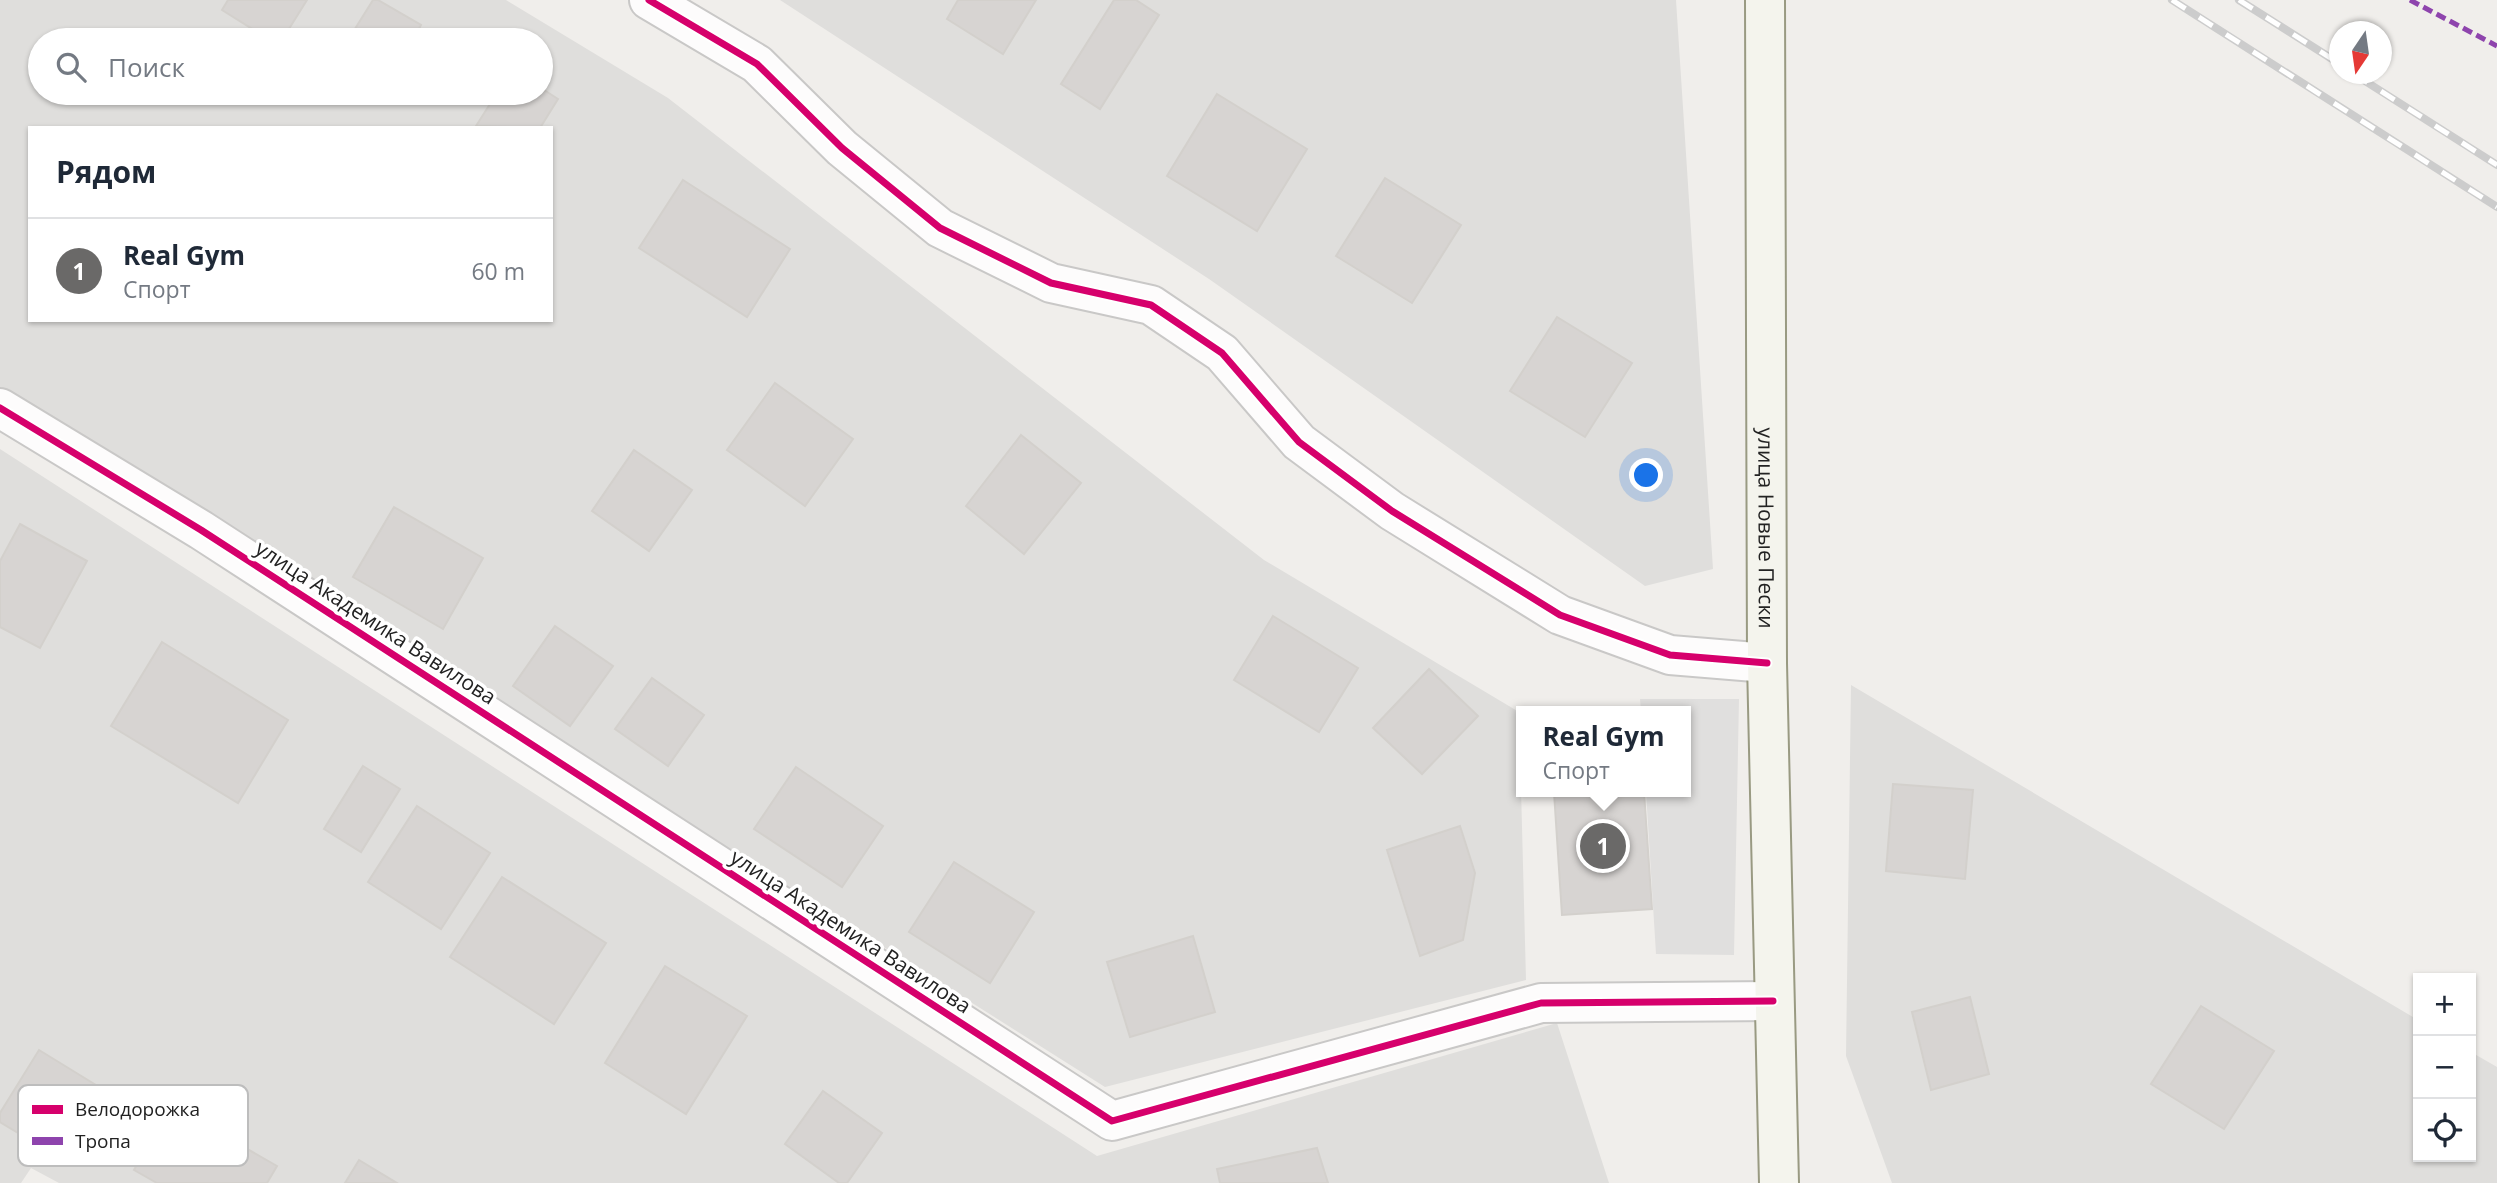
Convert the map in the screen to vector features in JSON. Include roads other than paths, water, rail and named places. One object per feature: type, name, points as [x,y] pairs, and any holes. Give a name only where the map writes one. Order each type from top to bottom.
[{"type":"main road","name":"улица Новые Пески","points":[[1765,0],[1767,663],[1779,1183]]},
{"type":"street","points":[[649,0],[757,64],[842,148],[940,228],[1051,283],[1151,304],[1222,353],[1299,442],[1392,511],[1560,615],[1671,655],[1767,663]]},
{"type":"street","name":"улица Академика Вавилова","points":[[0,408],[213,537],[1112,1121],[1541,1003],[1773,1001]]},
{"type":"railway","points":[[2172,0],[2497,207]]},
{"type":"railway","points":[[2239,0],[2329,57]]},
{"type":"railway","points":[[2370,84],[2497,165]]},
{"type":"place","name":"Real Gym","points":[[1603,846]]}]
